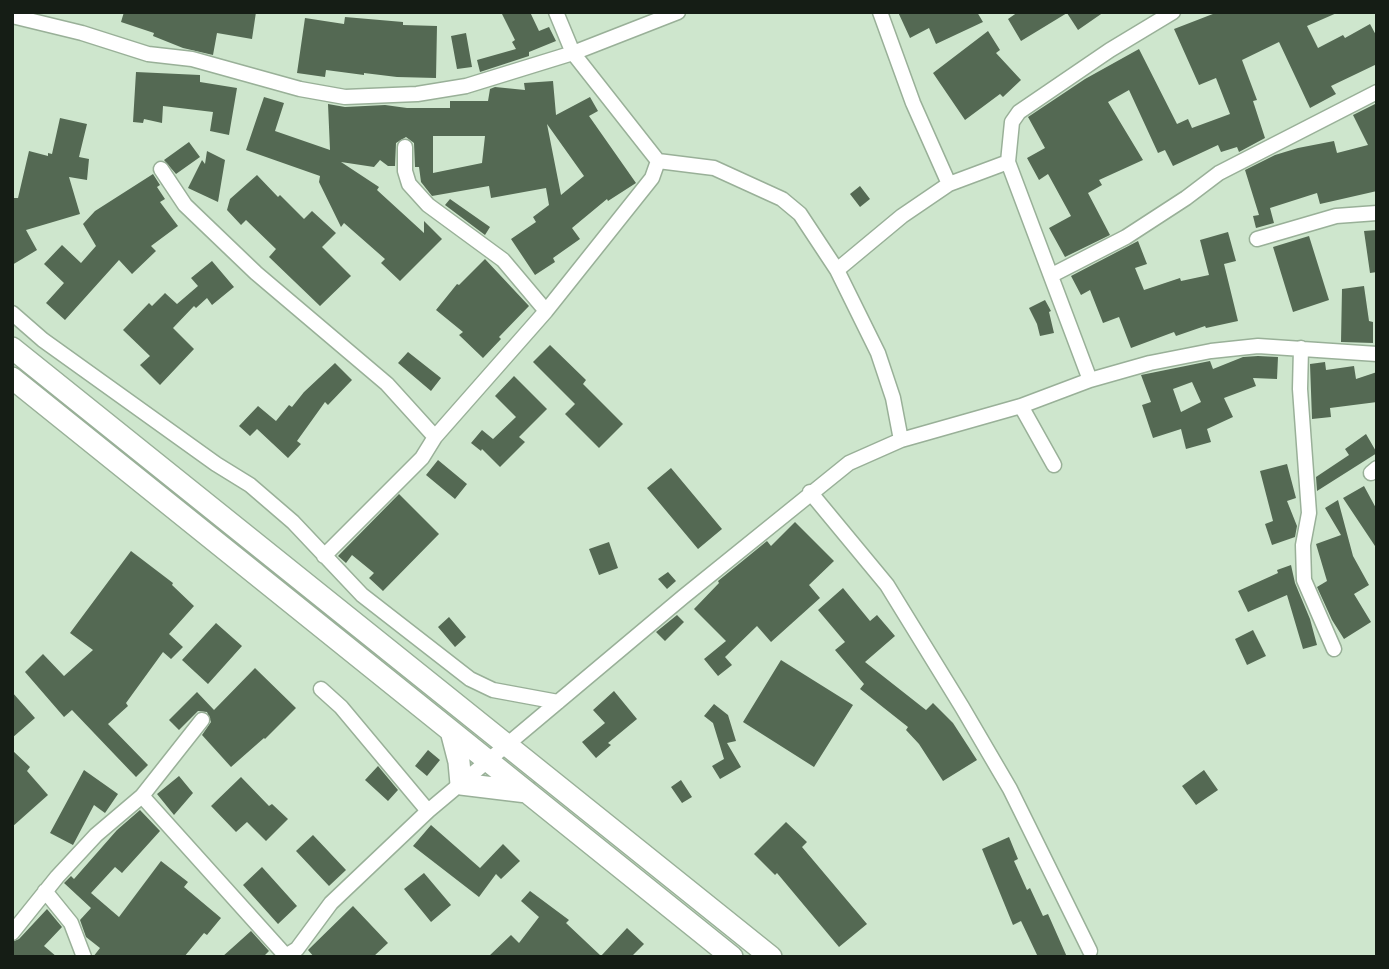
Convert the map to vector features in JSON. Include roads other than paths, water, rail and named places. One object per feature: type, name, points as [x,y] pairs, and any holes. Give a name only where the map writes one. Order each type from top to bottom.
[{"type":"highway","points":[[12,348],[771,957]]},
{"type":"highway","points":[[12,378],[732,957]]},
{"type":"highway","points":[[451,731],[459,762],[461,784],[527,792]]},
{"type":"street","points":[[556,12],[573,53],[658,161],[714,167],[782,199],[800,214],[837,270],[878,353],[901,440]]},
{"type":"street","points":[[12,16],[82,33],[148,54],[192,59],[300,89],[345,97],[417,94],[466,86],[573,53],[678,12]]},
{"type":"street","points":[[880,12],[913,103],[949,184]]},
{"type":"street","points":[[1090,380],[1008,162],[1012,122],[1019,111],[1110,50],[1173,12]]},
{"type":"street","points":[[1052,275],[1126,237],[1219,173],[1377,92]]},
{"type":"street","points":[[405,148],[405,170],[409,184],[428,205],[503,260],[546,311]]},
{"type":"street","points":[[324,556],[422,458],[435,436],[546,311],[652,178],[658,161]]},
{"type":"street","points":[[837,270],[902,216],[949,184],[1008,162]]},
{"type":"street","points":[[160,169],[185,205],[256,273],[387,384],[435,436]]},
{"type":"street","points":[[1257,239],[1336,216],[1377,213]]},
{"type":"street","points":[[12,313],[43,340],[216,464],[250,485],[293,522],[362,595],[470,679],[493,690],[558,702]]},
{"type":"street","points":[[142,796],[292,954],[331,903],[428,811],[810,492],[849,463],[901,440],[1021,406],[1090,380],[1150,363],[1211,351],[1258,346],[1377,354]]},
{"type":"street","points":[[1301,348],[1300,389],[1309,513],[1303,545],[1304,580],[1334,649]]},
{"type":"street","points":[[1021,406],[1054,465]]},
{"type":"street","points":[[810,492],[887,585],[962,706],[1010,789],[1090,951]]},
{"type":"street","points":[[321,689],[341,707],[428,811]]},
{"type":"street","points":[[12,933],[96,835],[142,796],[202,720]]},
{"type":"street","points":[[46,891],[71,923],[84,957]]}]
